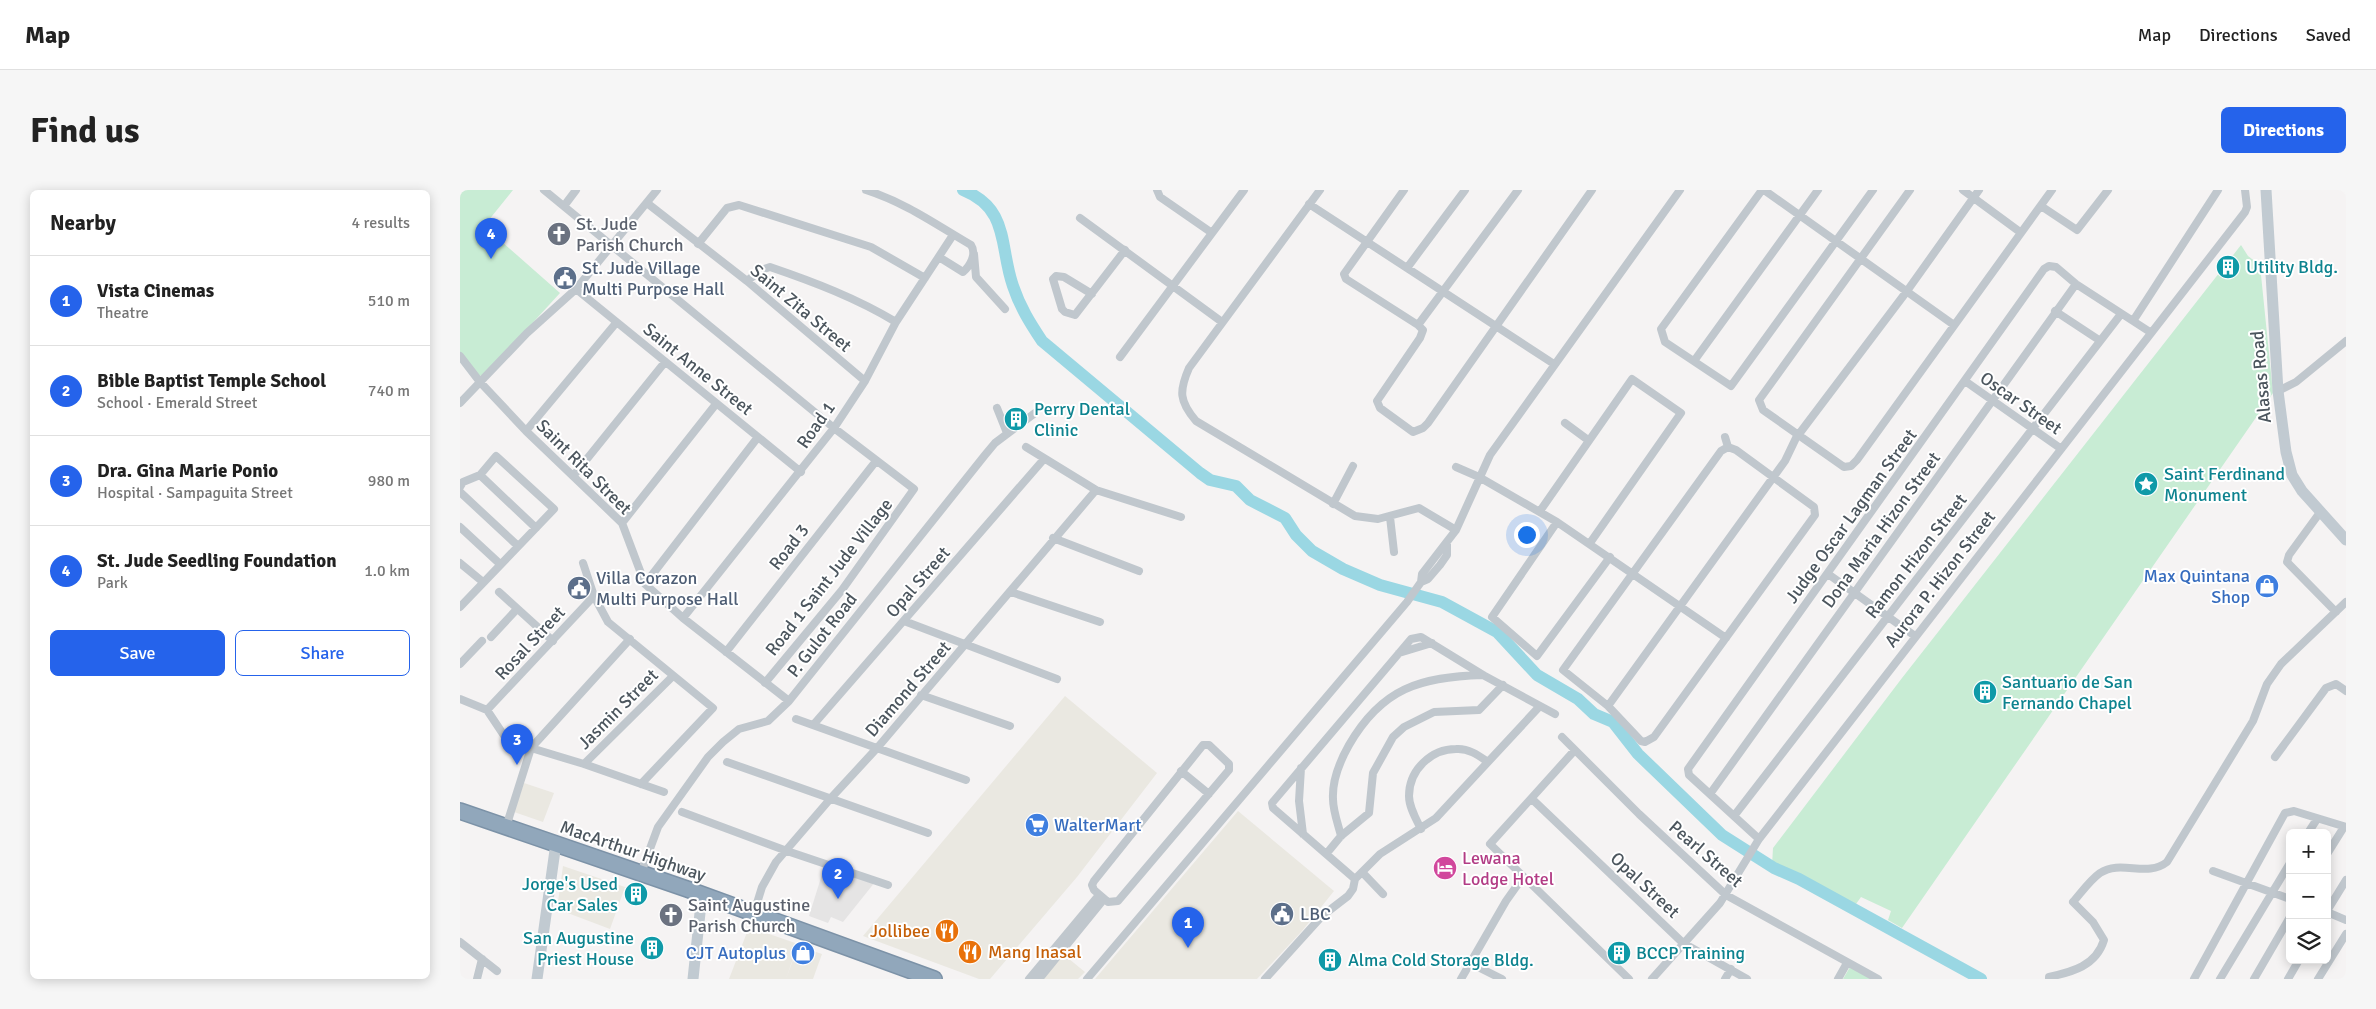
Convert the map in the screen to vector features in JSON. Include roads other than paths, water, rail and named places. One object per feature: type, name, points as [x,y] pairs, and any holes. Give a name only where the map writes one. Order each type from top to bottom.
[{"type":"highway","name":"MacArthur Highway","points":[[460,811],[702,894],[934,979]]},
{"type":"street","points":[[544,190],[876,461]]},
{"type":"street","points":[[564,206],[576,190]]},
{"type":"street","points":[[460,403],[527,333],[576,289],[657,190]]},
{"type":"street","points":[[866,190],[912,209],[971,245],[974,254],[976,277],[1005,309]]},
{"type":"street","points":[[1157,190],[1160,197],[1212,233]]},
{"type":"street","points":[[1120,357],[1244,190]]},
{"type":"street","points":[[1320,190],[1189,368],[1183,382],[1181,397],[1196,421],[1333,504],[1361,518],[1378,519],[1390,517],[1420,508],[1456,530]]},
{"type":"street","points":[[1404,190],[1344,272],[1345,278],[1422,327],[1423,334],[1377,401],[1380,408],[1413,432],[1423,428],[1428,422],[1592,190]]},
{"type":"street","points":[[1407,268],[1465,190]]},
{"type":"street","points":[[1418,325],[1518,190]]},
{"type":"street","points":[[1087,979],[1407,602],[1421,582],[1428,579],[1440,565],[1446,555],[1447,544],[1456,530],[1490,454],[1680,190]]},
{"type":"street","points":[[1873,190],[1836,241],[1731,386],[1665,342],[1661,329],[1763,190],[1836,241],[1860,259],[1907,291],[1954,325]]},
{"type":"street","points":[[1694,361],[1818,190]]},
{"type":"street","points":[[1910,190],[1759,400],[1763,410],[1840,465],[1847,468],[1851,466],[2052,190]]},
{"type":"street","points":[[1964,190],[2020,232]]},
{"type":"street","points":[[1608,706],[1681,606],[1799,436],[1907,291],[1979,190]]},
{"type":"street","points":[[2041,206],[2077,230],[2108,190]]},
{"type":"street","points":[[2133,321],[2218,190]]},
{"type":"street","name":"Aurora P. Hizon Street","points":[[1652,979],[1713,912],[1726,895],[1757,842],[2060,448],[2245,212],[2247,207],[2245,190]]},
{"type":"street","name":"Alasas Road","points":[[2266,190],[2278,391],[2286,452],[2292,475],[2302,491],[2346,540]]},
{"type":"street","name":"Saint Zita Street","points":[[647,203],[747,281],[865,380]]},
{"type":"street","points":[[1309,204],[1554,364]]},
{"type":"street","points":[[698,244],[727,208],[739,205],[870,247],[925,278]]},
{"type":"street","points":[[1080,218],[1222,322]]},
{"type":"street","name":"Road 1","points":[[683,618],[801,472],[834,428],[865,380],[896,322],[953,235]]},
{"type":"street","points":[[1092,294],[1064,277],[1056,276],[1053,279],[1062,309],[1068,314],[1075,315],[1092,294],[1125,250]]},
{"type":"street","points":[[939,257],[960,272],[966,270],[974,254]]},
{"type":"street","name":"Judge Oscar Lagman Street","points":[[1710,794],[1689,774],[1688,769],[2041,274],[2047,267],[2052,265],[2076,284]]},
{"type":"street","points":[[747,281],[761,270],[770,267],[837,291],[870,306],[896,322]]},
{"type":"street","points":[[2076,284],[2150,332]]},
{"type":"street","name":"Dona Maria Hizon Street","points":[[1710,794],[2076,284]]},
{"type":"street","name":"Saint Anne Street","points":[[576,289],[801,472]]},
{"type":"street","points":[[2056,311],[2100,340]]},
{"type":"street","name":"Ramon Hizon Street","points":[[1734,816],[2121,314]]},
{"type":"street","points":[[526,431],[616,323]]},
{"type":"street","points":[[2278,391],[2296,382],[2346,341]]},
{"type":"street","name":"Saint Rita Street","points":[[460,356],[480,382],[526,431],[622,523],[645,584],[683,618],[789,701]]},
{"type":"street","points":[[574,475],[666,362]]},
{"type":"street","points":[[1540,511],[1632,379],[1681,413],[1590,543]]},
{"type":"street","name":"Oscar Street","points":[[1965,381],[2060,448]]},
{"type":"street","points":[[622,523],[716,404]]},
{"type":"street","points":[[996,408],[1007,433]]},
{"type":"street","name":"P. Gulot Road","points":[[641,873],[658,827],[708,757],[739,730],[768,721],[789,701],[979,462],[1007,433],[1035,413]]},
{"type":"street","points":[[1564,423],[1588,440]]},
{"type":"street","points":[[645,584],[758,437]]},
{"type":"street","points":[[1725,437],[1728,447]]},
{"type":"street","points":[[1026,447],[1096,490],[1181,517]]},
{"type":"street","points":[[1728,447],[1736,450],[1814,507],[1815,515],[1650,741],[1641,740],[1608,706],[1563,670],[1721,451],[1728,447]]},
{"type":"street","points":[[460,487],[463,482],[480,475],[496,456],[554,509],[460,607]]},
{"type":"street","name":"Opal Street","points":[[814,724],[1044,459]]},
{"type":"street","name":"Road 1 Saint Jude Village","points":[[765,683],[842,590],[914,489],[876,461]]},
{"type":"street","name":"Road 3","points":[[726,652],[876,461]]},
{"type":"street","points":[[1333,504],[1353,466]]},
{"type":"street","points":[[1456,467],[1479,477],[1540,511],[1634,573],[1726,638]]},
{"type":"street","points":[[480,475],[536,528]]},
{"type":"street","name":"Diamond Street","points":[[754,913],[770,871],[831,798],[878,747],[1011,592],[1053,538],[1096,490]]},
{"type":"street","points":[[460,492],[518,546]]},
{"type":"street","points":[[2321,511],[2289,555],[2287,562],[2336,612]]},
{"type":"street","points":[[1390,517],[1394,552]]},
{"type":"street","points":[[1557,522],[1492,617],[1537,656],[1610,558]]},
{"type":"street","points":[[460,527],[500,564]]},
{"type":"street","points":[[1053,538],[1139,571]]},
{"type":"street","points":[[460,563],[483,582]]},
{"type":"street","points":[[583,563],[594,596],[608,622],[713,708],[640,784]]},
{"type":"street","points":[[1828,574],[1915,636]]},
{"type":"street","points":[[499,592],[553,641]]},
{"type":"street","points":[[1011,592],[1100,622]]},
{"type":"street","name":"Rosal Street","points":[[487,710],[594,596]]},
{"type":"street","points":[[2049,979],[2049,977],[2084,968],[2102,947],[2104,940],[2097,928],[2074,902],[2100,873],[2119,868],[2155,869],[2168,862],[2253,721],[2273,674],[2280,664],[2346,602]]},
{"type":"street","points":[[490,637],[517,608]]},
{"type":"street","points":[[904,621],[1057,678]]},
{"type":"street","points":[[1355,878],[1273,808],[1272,803],[1406,644],[1417,636],[1432,643],[1483,675],[1555,714]]},
{"type":"street","points":[[506,827],[531,748],[630,639]]},
{"type":"street","points":[[460,664],[482,641]]},
{"type":"street","points":[[1341,836],[1333,798],[1337,770],[1365,718],[1400,690],[1436,679],[1483,675]]},
{"type":"street","name":"Jasmin Street","points":[[584,764],[673,676]]},
{"type":"street","points":[[2275,758],[2326,688],[2336,684],[2346,691]]},
{"type":"street","points":[[1327,853],[1341,836],[1369,813],[1373,773],[1393,737],[1404,727],[1434,712],[1479,710],[1503,685]]},
{"type":"street","points":[[921,695],[1010,726]]},
{"type":"street","points":[[460,699],[487,710],[505,737],[531,748],[664,792]]},
{"type":"street","points":[[1352,707],[1365,718]]},
{"type":"street","points":[[1265,979],[1322,916],[1348,896],[1353,889],[1355,878],[1380,854],[1436,818],[1539,707]]},
{"type":"street","points":[[796,719],[966,780]]},
{"type":"street","name":"Pearl Street","points":[[1562,737],[1574,751],[1726,895],[1878,979]]},
{"type":"street","points":[[1209,745],[1230,766],[1209,794],[1118,901],[1114,903],[1101,897],[1094,890],[1092,885],[1094,881],[1181,771],[1200,747],[1209,745]]},
{"type":"street","points":[[1421,829],[1412,811],[1408,797],[1414,775],[1423,762],[1441,751],[1457,748],[1469,751],[1488,762]]},
{"type":"street","points":[[1574,751],[1490,844],[1629,979]]},
{"type":"street","points":[[727,762],[928,833]]},
{"type":"street","points":[[1301,768],[1299,801],[1302,834]]},
{"type":"street","points":[[1181,771],[1209,794]]},
{"type":"street","points":[[1710,794],[1734,816],[1757,842]]},
{"type":"street","name":"Opal Street","points":[[1532,799],[1683,943],[1747,979]]},
{"type":"street","points":[[682,812],[787,851],[888,885]]},
{"type":"street","points":[[2194,979],[2285,813],[2294,812],[2345,827],[2331,848]]},
{"type":"street","points":[[2311,829],[2317,819]]},
{"type":"street","points":[[538,979],[556,843]]},
{"type":"street","points":[[2220,979],[2286,869]]},
{"type":"street","points":[[2213,870],[2286,898]]},
{"type":"street","points":[[1362,872],[1383,894]]},
{"type":"street","points":[[1461,979],[1523,877]]},
{"type":"street","points":[[2331,905],[2346,880]]},
{"type":"street","points":[[693,979],[702,894]]},
{"type":"street","points":[[1029,979],[1101,897]]},
{"type":"street","points":[[1039,979],[1101,897]]},
{"type":"street","points":[[2331,914],[2346,920]]},
{"type":"street","points":[[2254,979],[2289,919]]},
{"type":"street","points":[[2318,979],[2346,934]]},
{"type":"street","points":[[460,942],[497,971]]},
{"type":"street","points":[[477,979],[482,959]]},
{"type":"street","points":[[1470,963],[1502,979]]},
{"type":"street","points":[[1838,979],[1848,963]]},
{"type":"street","points":[[2288,979],[2297,964]]},
{"type":"street","points":[[1726,979],[1731,969]]},
{"type":"waterway","points":[[963,190],[978,198],[989,207],[996,218],[1016,294],[1042,341],[1200,473],[1210,480],[1236,486],[1250,500],[1285,518],[1296,535],[1312,551],[1343,569],[1380,585],[1442,602],[1497,632],[1537,675],[1578,699],[1594,714],[1613,722],[1638,754],[1722,835],[1774,868],[1799,879],[1981,979]]},
{"type":"place","name":"St. Jude Parish Church","points":[[559,234]]},
{"type":"place","name":"St. Jude Seedling Foundation","points":[[491,259]]},
{"type":"place","name":"Utility Bldg.","points":[[2228,267]]},
{"type":"place","name":"St. Jude Village Multi Purpose Hall","points":[[565,278]]},
{"type":"place","name":"Perry Dental Clinic","points":[[1016,419]]},
{"type":"place","name":"Saint Ferdinand Monument","points":[[2146,484]]},
{"type":"place","name":"Max Quintana Shop","points":[[2267,586]]},
{"type":"place","name":"Villa Corazon Multi Purpose Hall","points":[[579,588]]},
{"type":"place","name":"Santuario de San Fernando Chapel","points":[[1985,692]]},
{"type":"place","name":"Dra. Gina Marie Ponio","points":[[517,765]]},
{"type":"place","name":"WalterMart","points":[[1037,825]]},
{"type":"place","name":"Lewana Lodge Hotel","points":[[1445,868]]},
{"type":"place","name":"Jorge's Used Car Sales","points":[[636,894]]},
{"type":"place","name":"Bible Baptist Temple School","points":[[838,899]]},
{"type":"place","name":"LBC","points":[[1282,914]]},
{"type":"place","name":"Saint Augustine Parish Church","points":[[671,915]]},
{"type":"place","name":"Jollibee","points":[[947,931]]},
{"type":"place","name":"San Augustine Priest House","points":[[652,948]]},
{"type":"place","name":"Vista Cinemas","points":[[1188,948]]},
{"type":"place","name":"Mang Inasal","points":[[970,952]]},
{"type":"place","name":"CJT Autoplus","points":[[803,953]]},
{"type":"place","name":"BCCP Training","points":[[1619,953]]},
{"type":"place","name":"Alma Cold Storage Bldg.","points":[[1330,960]]}]
